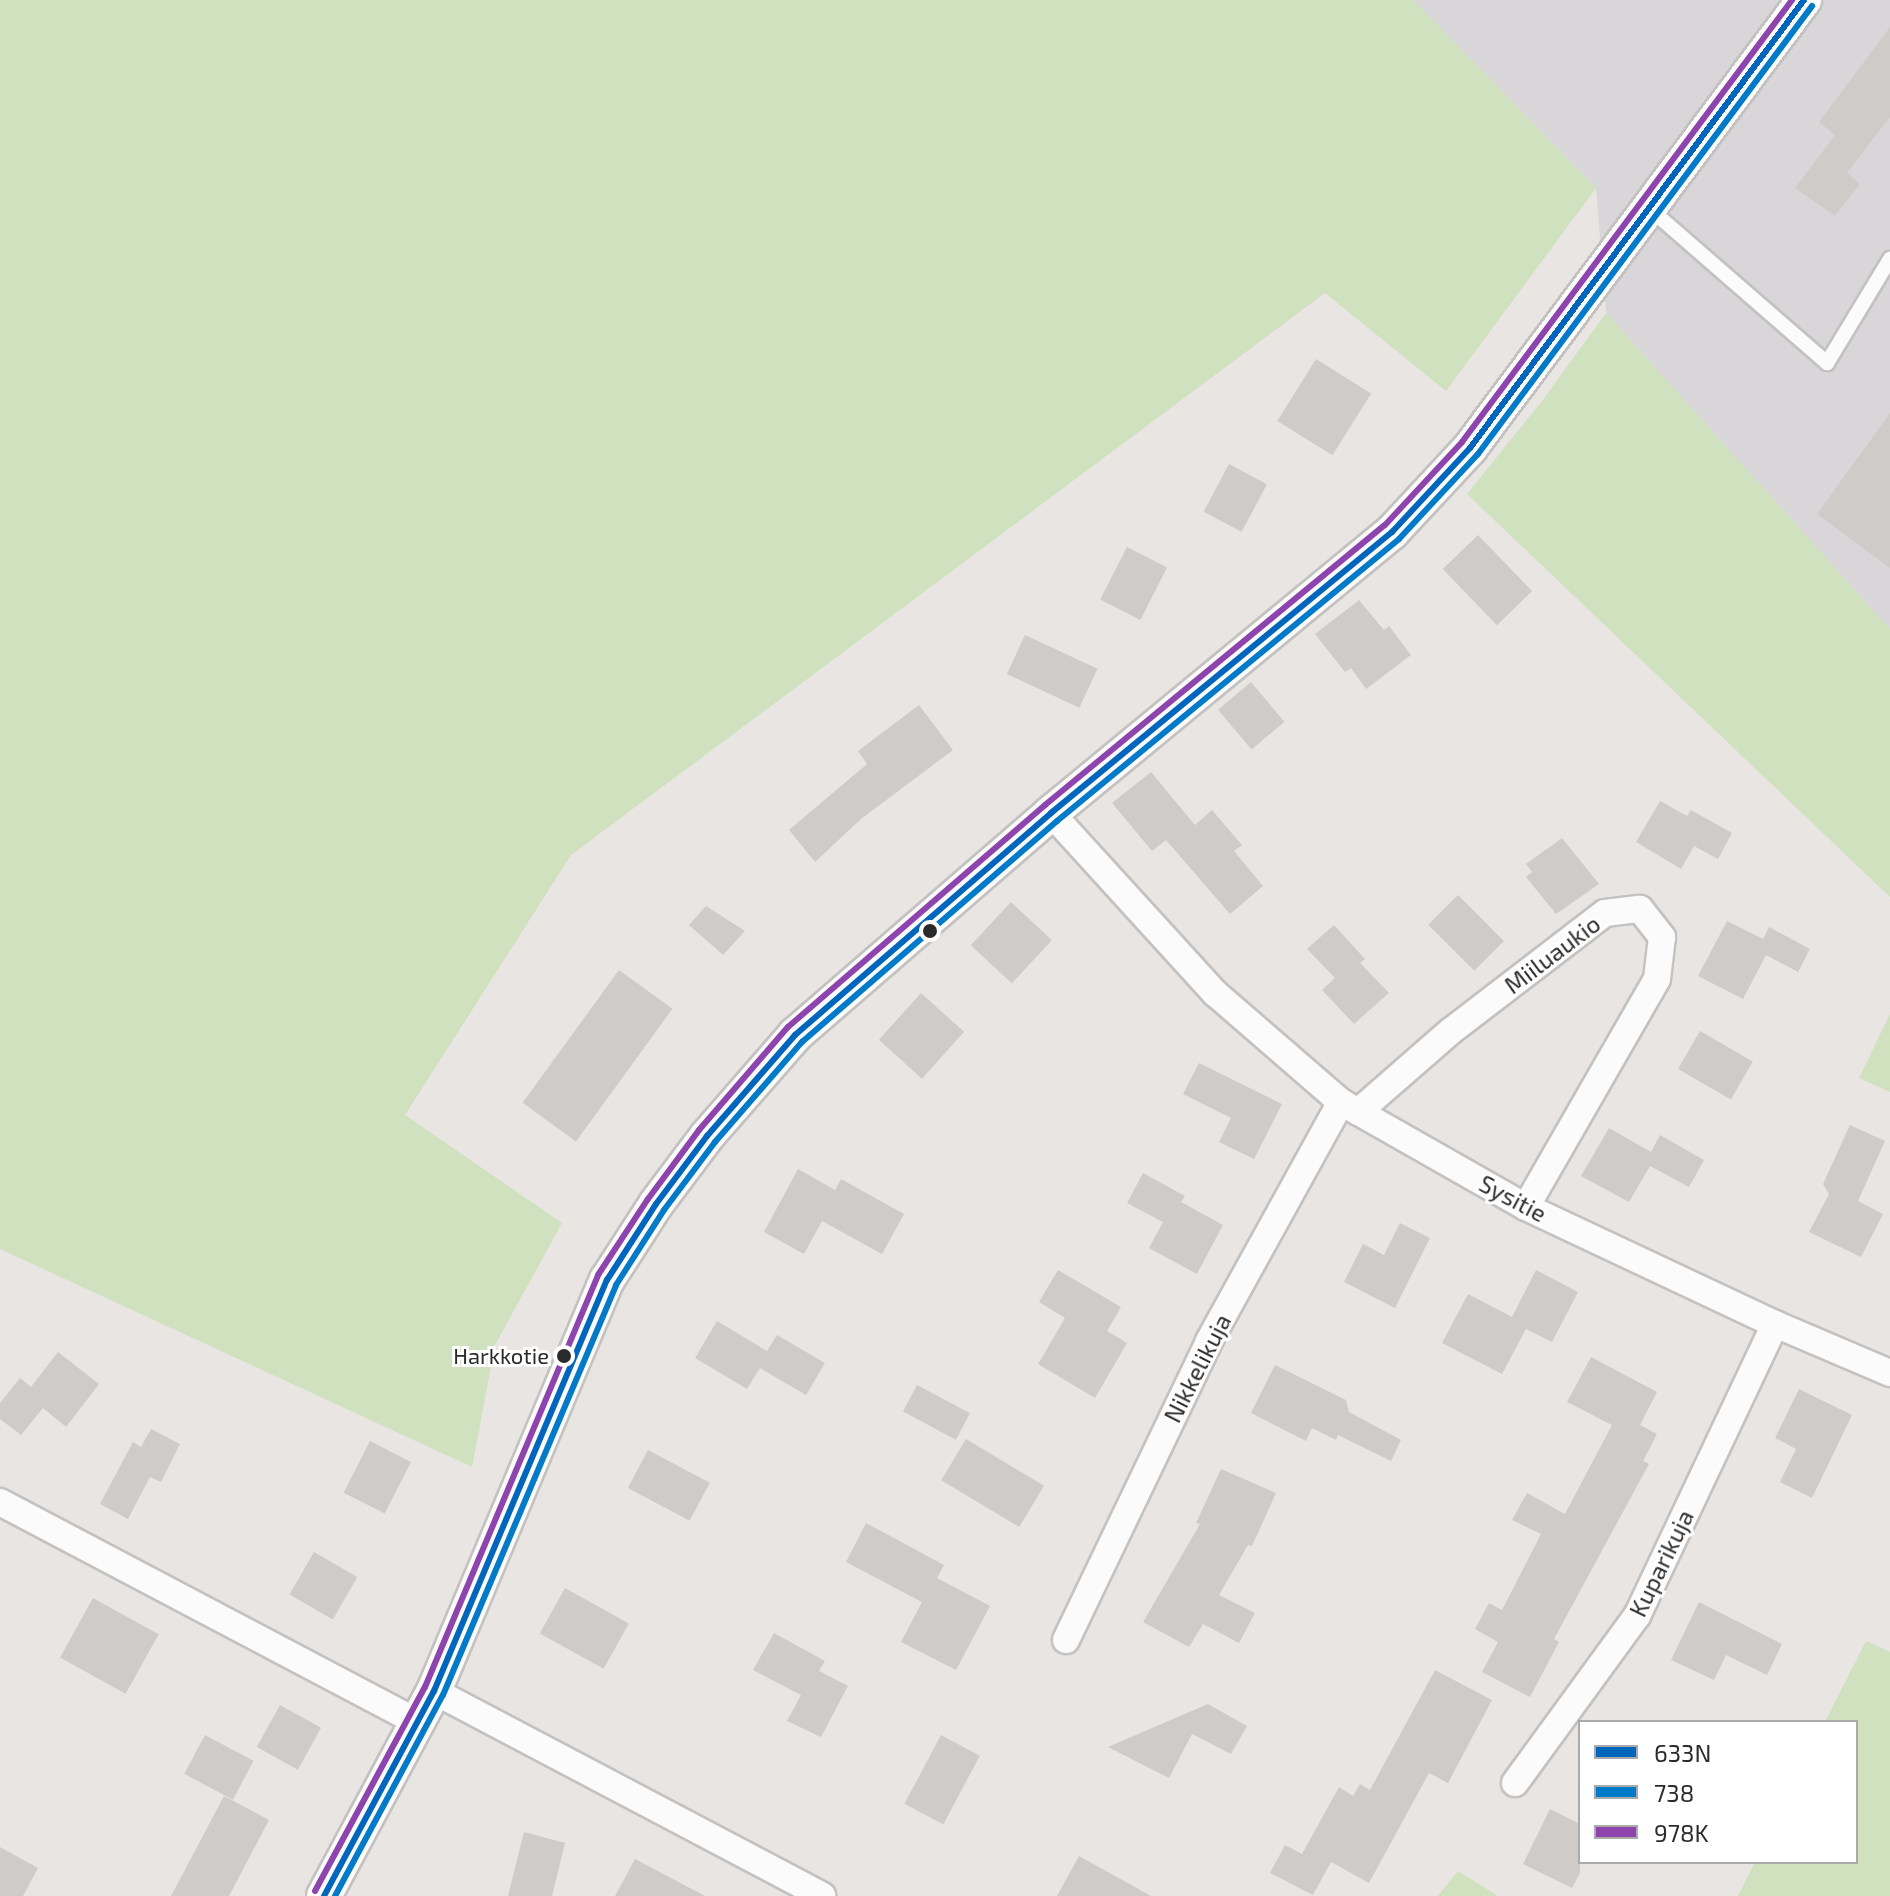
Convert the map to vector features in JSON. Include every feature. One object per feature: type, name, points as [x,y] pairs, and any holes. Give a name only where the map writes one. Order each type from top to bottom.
[{"type":"street","points":[[324,1896],[434,1691],[607,1280],[656,1204],[707,1136],[795,1035],[1051,813],[1392,532],[1470,448],[1804,0]]},
{"type":"street","name":"Sysitie","points":[[1051,813],[1215,993],[1350,1107],[1526,1207],[1775,1324],[1890,1373]]},
{"type":"street","name":"Miiluaukio","points":[[1350,1107],[1605,913],[1640,909],[1662,937],[1657,979],[1526,1207]]},
{"type":"street","name":"Nikkelikuja","points":[[1066,1640],[1209,1341],[1350,1107]]},
{"type":"street","name":"Kuparikuja","points":[[1515,1783],[1637,1616],[1775,1324]]},
{"type":"street","points":[[0,1502],[418,1722]]},
{"type":"street","points":[[434,1691],[822,1896]]},
{"type":"lane","points":[[1650,209],[1827,363],[1890,259]]},
{"type":"shaded area","points":[[1413,0],[1890,0],[1890,629],[1606,313],[1596,188]]},
{"type":"green space","points":[[0,0],[1413,0],[1596,188],[1446,391],[1325,293],[571,855],[405,1115],[562,1223],[495,1345],[472,1467],[0,1249]]},
{"type":"green space","points":[[1606,313],[1890,629],[1890,897],[1467,494],[1542,401]]},
{"type":"green space","points":[[1890,1014],[1890,1092],[1859,1078]]},
{"type":"green space","points":[[1866,1641],[1890,1652],[1890,1896],[1738,1896],[1754,1864],[1858,1864],[1858,1720],[1826,1720]]},
{"type":"green space","points":[[1458,1871],[1498,1896],[1438,1896]]},
{"type":"building","points":[[1890,27],[1890,117],[1847,173],[1860,184],[1835,216],[1795,188],[1835,135],[1819,122]]},
{"type":"building","points":[[1316,359],[1371,393],[1332,455],[1277,421]]},
{"type":"building","points":[[1890,413],[1890,568],[1817,514]]},
{"type":"building","points":[[1229,464],[1267,484],[1242,532],[1204,512]]},
{"type":"building","points":[[1478,535],[1532,591],[1497,625],[1443,569]]},
{"type":"building","points":[[1127,547],[1167,567],[1140,620],[1100,600]]},
{"type":"building","points":[[1359,600],[1384,630],[1389,626],[1411,655],[1366,689],[1351,668],[1345,672],[1315,634]]},
{"type":"building","points":[[1025,635],[1098,669],[1079,708],[1007,674]]},
{"type":"building","points":[[1251,682],[1284,722],[1251,749],[1218,710]]},
{"type":"building","points":[[919,705],[953,750],[861,819],[815,862],[789,830],[867,764],[858,751]]},
{"type":"building","points":[[1151,772],[1195,825],[1212,810],[1242,845],[1234,851],[1263,886],[1230,914],[1166,840],[1152,851],[1112,803]]},
{"type":"building","points":[[1660,801],[1687,816],[1691,810],[1732,833],[1718,859],[1694,846],[1681,869],[1636,842]]},
{"type":"building","points":[[1562,838],[1599,884],[1556,914],[1526,877],[1532,872],[1526,864]]},
{"type":"building","points":[[1458,895],[1504,941],[1474,971],[1428,925]]},
{"type":"building","points":[[1011,902],[1052,940],[1012,983],[971,945]]},
{"type":"building","points":[[706,906],[745,931],[723,955],[689,925]]},
{"type":"building","points":[[1727,921],[1763,939],[1769,927],[1810,949],[1798,972],[1766,955],[1743,999],[1698,976]]},
{"type":"building","points":[[1334,925],[1365,959],[1360,963],[1389,993],[1354,1024],[1322,990],[1335,978],[1307,949]]},
{"type":"building","points":[[619,970],[672,1009],[576,1141],[523,1103]]},
{"type":"building","points":[[921,993],[964,1032],[922,1079],[879,1040]]},
{"type":"building","points":[[1700,1031],[1753,1062],[1731,1100],[1678,1069]]},
{"type":"building","points":[[1199,1063],[1282,1104],[1254,1159],[1219,1142],[1231,1118],[1183,1094]]},
{"type":"building","points":[[1850,1125],[1885,1141],[1858,1201],[1883,1214],[1861,1257],[1809,1232],[1829,1194],[1823,1184]]},
{"type":"building","points":[[1609,1128],[1651,1152],[1660,1135],[1704,1160],[1689,1187],[1650,1166],[1629,1202],[1581,1176]]},
{"type":"building","points":[[798,1169],[835,1190],[841,1179],[904,1214],[882,1254],[822,1221],[804,1254],[764,1232]]},
{"type":"building","points":[[1143,1173],[1185,1196],[1181,1202],[1223,1225],[1197,1274],[1149,1248],[1163,1222],[1127,1203]]},
{"type":"building","points":[[1400,1223],[1430,1238],[1395,1308],[1344,1282],[1363,1244],[1384,1255]]},
{"type":"building","points":[[1058,1270],[1121,1307],[1107,1331],[1127,1343],[1095,1398],[1038,1364],[1065,1318],[1039,1302]]},
{"type":"building","points":[[1536,1270],[1578,1292],[1552,1342],[1526,1329],[1502,1374],[1442,1343],[1468,1294],[1512,1317]]},
{"type":"building","points":[[717,1321],[767,1351],[777,1335],[825,1363],[806,1395],[760,1368],[747,1389],[695,1358]]},
{"type":"building","points":[[58,1352],[99,1384],[66,1427],[43,1408],[21,1435],[0,1419],[0,1403],[20,1378],[31,1387]]},
{"type":"building","points":[[1591,1357],[1657,1392],[1640,1425],[1657,1434],[1643,1461],[1649,1464],[1554,1639],[1559,1642],[1530,1697],[1482,1672],[1498,1642],[1475,1629],[1489,1603],[1502,1610],[1541,1534],[1512,1520],[1527,1493],[1565,1514],[1612,1425],[1567,1402]]},
{"type":"building","points":[[1275,1365],[1346,1400],[1349,1412],[1401,1440],[1391,1461],[1338,1435],[1336,1440],[1312,1428],[1306,1441],[1251,1413]]},
{"type":"building","points":[[917,1385],[970,1413],[956,1440],[903,1411]]},
{"type":"building","points":[[1799,1389],[1852,1415],[1812,1498],[1780,1482],[1796,1449],[1775,1438]]},
{"type":"building","points":[[151,1429],[180,1444],[161,1482],[150,1477],[128,1519],[100,1504],[133,1442],[141,1447]]},
{"type":"building","points":[[966,1439],[1044,1486],[1019,1527],[941,1480]]},
{"type":"building","points":[[370,1441],[411,1462],[385,1514],[344,1493]]},
{"type":"building","points":[[648,1450],[710,1483],[690,1521],[628,1488]]},
{"type":"building","points":[[1221,1469],[1276,1493],[1252,1546],[1248,1545],[1219,1595],[1255,1613],[1239,1643],[1203,1624],[1189,1647],[1143,1622],[1200,1524],[1196,1523]]},
{"type":"building","points":[[866,1523],[944,1565],[937,1578],[990,1606],[956,1670],[901,1642],[922,1602],[846,1562]]},
{"type":"building","points":[[314,1552],[357,1577],[333,1619],[290,1594]]},
{"type":"building","points":[[565,1588],[629,1623],[604,1669],[540,1633]]},
{"type":"building","points":[[93,1598],[159,1634],[126,1694],[60,1657]]},
{"type":"building","points":[[1699,1602],[1782,1644],[1767,1675],[1726,1655],[1714,1680],[1671,1660]]},
{"type":"building","points":[[774,1633],[825,1661],[819,1671],[848,1686],[821,1737],[787,1721],[801,1695],[753,1670]]},
{"type":"building","points":[[1435,1670],[1492,1700],[1448,1783],[1429,1773],[1369,1883],[1331,1862],[1313,1895],[1270,1873],[1285,1845],[1302,1854],[1339,1787],[1353,1796],[1360,1784],[1370,1790]]},
{"type":"building","points":[[1208,1704],[1247,1726],[1231,1754],[1192,1734],[1169,1778],[1108,1747]]},
{"type":"building","points":[[280,1705],[321,1728],[298,1770],[257,1747]]},
{"type":"building","points":[[205,1735],[254,1761],[233,1800],[184,1774]]},
{"type":"building","points":[[941,1735],[980,1756],[943,1825],[904,1804]]},
{"type":"building","points":[[224,1796],[269,1820],[229,1896],[171,1896]]},
{"type":"building","points":[[1550,1809],[1578,1823],[1580,1873],[1572,1888],[1523,1864]]},
{"type":"building","points":[[524,1832],[565,1843],[552,1896],[508,1896]]},
{"type":"building","points":[[0,1847],[38,1868],[23,1896],[0,1896]]},
{"type":"building","points":[[1079,1856],[1151,1896],[1057,1896]]},
{"type":"building","points":[[635,1859],[705,1896],[615,1896]]},
{"type":"transit line","name":"978K","points":[[315,1891],[425,1687],[598,1275],[648,1199],[699,1130],[788,1027],[1045,805],[1385,525],[1462,442],[1792,0]]},
{"type":"transit line","name":"633N","points":[[324,1896],[434,1691],[607,1280],[656,1204],[707,1136],[795,1035],[1051,813],[1392,532],[1470,448],[1804,0]]},
{"type":"transit line","name":"738","points":[[335,1896],[443,1695],[616,1285],[664,1210],[715,1142],[802,1042],[1057,821],[1399,539],[1478,454],[1812,6]]},
{"type":"place","name":"Harkkotie","points":[[564,1356]]}]
